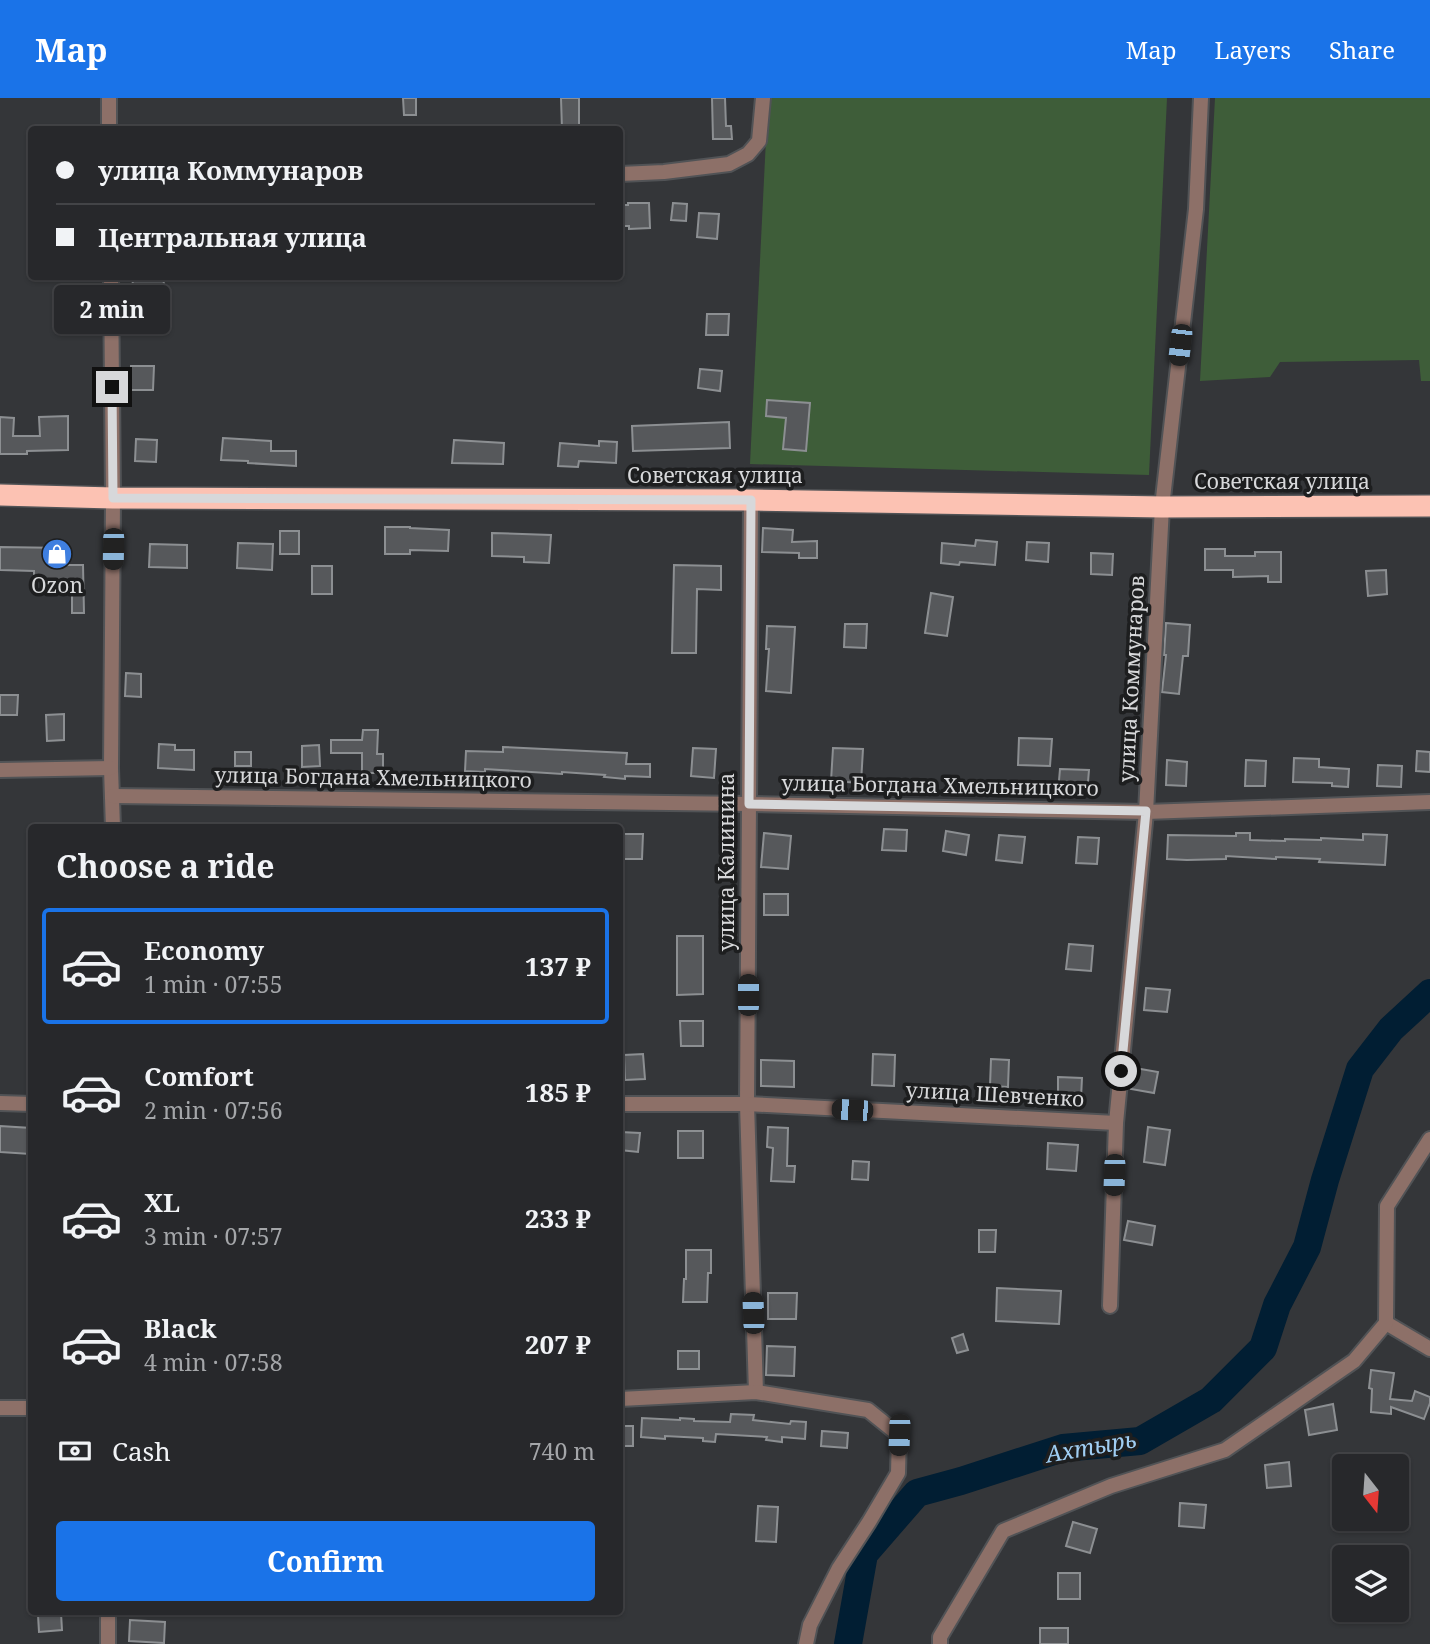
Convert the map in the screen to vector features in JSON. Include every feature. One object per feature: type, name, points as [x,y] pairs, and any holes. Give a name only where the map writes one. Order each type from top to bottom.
[{"type":"highway","name":"Советская улица","points":[[0,495],[113,498],[751,500],[1162,508],[1430,506]]},
{"type":"street","points":[[109,98],[109,126]]},
{"type":"street","points":[[623,174],[664,173],[729,164],[748,154],[759,141],[763,98]]},
{"type":"street","name":"улица Коммунаров","points":[[1110,1306],[1116,1122],[1146,811],[1162,508],[1196,209],[1201,98]]},
{"type":"street","points":[[111,280],[113,824]]},
{"type":"street","name":"улица Калинина","points":[[751,500],[747,1104],[756,1392]]},
{"type":"street","points":[[0,770],[111,768]]},
{"type":"street","name":"улица Богдана Хмельницкого","points":[[113,796],[1146,811],[1430,802]]},
{"type":"street","points":[[0,1103],[28,1104]]},
{"type":"street","name":"улица Шевченко","points":[[623,1104],[747,1104],[1116,1122]]},
{"type":"street","points":[[940,1644],[940,1637],[1003,1531],[1111,1486],[1226,1450],[1354,1361],[1386,1323],[1387,1206],[1430,1139]]},
{"type":"street","points":[[1386,1323],[1430,1349]]},
{"type":"street","points":[[623,1399],[756,1392],[868,1410],[899,1435],[898,1473],[839,1568],[810,1626],[806,1644]]},
{"type":"street","points":[[0,1408],[28,1408]]},
{"type":"street","points":[[108,1615],[108,1644]]},
{"type":"green space","points":[[768,98],[1167,98],[1149,475],[750,464]]},
{"type":"green space","points":[[1215,98],[1430,98],[1430,381],[1421,381],[1419,360],[1280,362],[1270,377],[1200,381]]},
{"type":"building","points":[[403,98],[416,98],[416,115],[404,115]]},
{"type":"building","points":[[561,98],[579,98],[579,126],[562,126]]},
{"type":"building","points":[[712,98],[725,98],[726,126],[731,126],[732,139],[713,139]]},
{"type":"building","points":[[649,203],[650,228],[629,229],[629,226],[623,226],[623,205]]},
{"type":"building","points":[[673,203],[687,204],[686,221],[671,220]]},
{"type":"building","points":[[699,213],[719,214],[717,239],[697,237]]},
{"type":"building","points":[[133,280],[164,280],[162,323],[131,322]]},
{"type":"building","points":[[60,296],[73,298],[71,322],[57,321]]},
{"type":"building","points":[[707,314],[729,314],[728,335],[706,335]]},
{"type":"building","points":[[131,366],[154,366],[153,390],[130,390]]},
{"type":"building","points":[[700,369],[722,371],[720,391],[698,388]]},
{"type":"building","points":[[767,400],[810,403],[806,451],[783,449],[786,418],[766,416]]},
{"type":"building","points":[[68,416],[68,450],[0,454],[0,417],[14,418],[13,436],[40,436],[39,417]]},
{"type":"building","points":[[729,422],[730,448],[633,451],[632,426]]},
{"type":"building","points":[[223,438],[271,441],[271,451],[296,451],[296,466],[221,460]]},
{"type":"building","points":[[136,439],[157,440],[156,462],[135,461]]},
{"type":"building","points":[[454,440],[504,443],[503,464],[452,463]]},
{"type":"building","points":[[599,441],[617,442],[616,463],[579,461],[578,467],[558,466],[560,443],[599,446]]},
{"type":"building","points":[[385,527],[449,530],[448,551],[410,550],[410,554],[385,554]]},
{"type":"building","points":[[763,528],[793,530],[792,542],[817,541],[817,558],[799,558],[799,553],[762,552]]},
{"type":"building","points":[[280,531],[299,531],[299,554],[280,554]]},
{"type":"building","points":[[492,533],[551,535],[549,563],[524,562],[524,557],[492,556]]},
{"type":"building","points":[[976,540],[997,542],[995,565],[941,563],[942,543],[975,546]]},
{"type":"building","points":[[1027,542],[1049,543],[1048,562],[1026,560]]},
{"type":"building","points":[[238,543],[273,544],[272,570],[237,568]]},
{"type":"building","points":[[150,544],[187,545],[187,568],[149,567]]},
{"type":"building","points":[[0,547],[65,548],[65,565],[83,565],[84,613],[72,613],[72,580],[34,579],[34,571],[0,570]]},
{"type":"building","points":[[1205,549],[1225,549],[1225,556],[1255,556],[1255,552],[1281,552],[1281,582],[1268,582],[1268,576],[1233,577],[1233,570],[1205,570]]},
{"type":"building","points":[[1091,553],[1113,554],[1112,575],[1091,574]]},
{"type":"building","points":[[674,565],[721,566],[721,590],[697,589],[696,653],[672,653]]},
{"type":"building","points":[[312,566],[332,566],[332,594],[312,594]]},
{"type":"building","points":[[1386,570],[1387,594],[1368,596],[1366,571]]},
{"type":"building","points":[[931,593],[953,597],[947,636],[925,633]]},
{"type":"building","points":[[1166,623],[1190,625],[1188,656],[1183,656],[1179,694],[1162,692]]},
{"type":"building","points":[[845,624],[867,624],[866,648],[844,647]]},
{"type":"building","points":[[767,626],[795,627],[791,693],[766,691],[769,649],[766,649]]},
{"type":"building","points":[[126,673],[141,674],[141,697],[125,696]]},
{"type":"building","points":[[0,695],[18,695],[17,715],[0,715]]},
{"type":"building","points":[[64,714],[64,740],[47,741],[46,715]]},
{"type":"building","points":[[363,730],[378,730],[377,754],[383,754],[383,773],[362,773],[362,753],[331,753],[331,740],[362,740]]},
{"type":"building","points":[[1019,738],[1052,739],[1050,766],[1018,765]]},
{"type":"building","points":[[159,744],[175,745],[175,750],[194,750],[194,770],[158,768]]},
{"type":"building","points":[[319,745],[320,766],[302,767],[302,746]]},
{"type":"building","points":[[503,747],[627,753],[626,764],[650,764],[650,777],[625,776],[625,779],[562,772],[485,769],[485,772],[465,771],[466,751],[503,752]]},
{"type":"building","points":[[693,748],[716,749],[714,778],[691,776]]},
{"type":"building","points":[[833,748],[863,749],[861,783],[831,781]]},
{"type":"building","points":[[1417,751],[1430,752],[1430,772],[1416,771]]},
{"type":"building","points":[[235,752],[251,752],[251,766],[235,766]]},
{"type":"building","points":[[1294,758],[1319,759],[1319,767],[1349,769],[1348,787],[1332,786],[1332,783],[1293,782]]},
{"type":"building","points":[[1167,760],[1187,762],[1186,786],[1166,785]]},
{"type":"building","points":[[1246,760],[1266,761],[1265,786],[1245,786]]},
{"type":"building","points":[[1378,765],[1402,766],[1401,787],[1377,786]]},
{"type":"building","points":[[1060,769],[1089,770],[1087,794],[1058,792]]},
{"type":"building","points":[[884,829],[907,830],[906,851],[882,850]]},
{"type":"building","points":[[946,831],[969,835],[966,855],[943,851]]},
{"type":"building","points":[[764,833],[791,836],[788,869],[761,867]]},
{"type":"building","points":[[1236,833],[1250,833],[1250,840],[1285,841],[1321,838],[1363,840],[1363,834],[1387,835],[1385,865],[1276,857],[1167,859],[1168,835],[1236,836]]},
{"type":"building","points":[[623,834],[643,834],[642,859],[623,859]]},
{"type":"building","points":[[999,835],[1025,837],[1022,863],[996,860]]},
{"type":"building","points":[[1078,837],[1099,838],[1097,864],[1076,863]]},
{"type":"building","points":[[764,894],[788,894],[788,915],[764,915]]},
{"type":"building","points":[[677,936],[703,936],[703,994],[677,995]]},
{"type":"building","points":[[1069,944],[1093,946],[1091,971],[1066,969]]},
{"type":"building","points":[[1146,988],[1170,990],[1167,1012],[1144,1010]]},
{"type":"building","points":[[680,1021],[703,1021],[703,1046],[681,1046]]},
{"type":"building","points":[[643,1054],[645,1079],[625,1080],[624,1055]]},
{"type":"building","points":[[873,1054],[895,1055],[894,1086],[872,1085]]},
{"type":"building","points":[[991,1059],[1009,1060],[1008,1087],[990,1086]]},
{"type":"building","points":[[761,1060],[794,1061],[794,1087],[761,1086]]},
{"type":"building","points":[[1135,1068],[1158,1072],[1154,1093],[1131,1089]]},
{"type":"building","points":[[1058,1077],[1082,1078],[1081,1098],[1058,1097]]},
{"type":"building","points":[[0,1126],[28,1128],[28,1154],[0,1152]]},
{"type":"building","points":[[768,1127],[788,1128],[787,1166],[795,1166],[794,1182],[771,1181],[773,1148],[767,1147]]},
{"type":"building","points":[[1148,1127],[1170,1130],[1165,1165],[1144,1162]]},
{"type":"building","points":[[678,1131],[703,1131],[703,1158],[678,1158]]},
{"type":"building","points":[[623,1132],[640,1133],[638,1152],[623,1150]]},
{"type":"building","points":[[1048,1143],[1078,1145],[1076,1171],[1047,1169]]},
{"type":"building","points":[[853,1161],[869,1162],[868,1180],[852,1179]]},
{"type":"building","points":[[1128,1221],[1155,1226],[1152,1245],[1124,1240]]},
{"type":"building","points":[[979,1230],[996,1230],[995,1252],[979,1252]]},
{"type":"building","points":[[686,1250],[711,1250],[707,1302],[683,1302]]},
{"type":"building","points":[[997,1288],[1061,1291],[1059,1324],[996,1321]]},
{"type":"building","points":[[768,1293],[797,1293],[796,1319],[768,1319]]},
{"type":"building","points":[[963,1334],[968,1350],[957,1353],[952,1338]]},
{"type":"building","points":[[767,1346],[795,1347],[794,1376],[766,1375]]},
{"type":"building","points":[[678,1351],[699,1351],[699,1369],[678,1369]]},
{"type":"building","points":[[1371,1370],[1394,1373],[1390,1399],[1412,1401],[1415,1391],[1430,1397],[1424,1419],[1391,1407],[1391,1414],[1371,1412]]},
{"type":"building","points":[[1333,1404],[1337,1430],[1309,1435],[1305,1410]]},
{"type":"building","points":[[731,1414],[754,1415],[753,1420],[790,1424],[791,1421],[806,1422],[805,1439],[782,1437],[782,1442],[766,1440],[767,1437],[716,1434],[715,1442],[703,1441],[703,1438],[641,1437],[642,1418],[730,1422]]},
{"type":"building","points":[[623,1426],[633,1426],[633,1446],[623,1446]]},
{"type":"building","points":[[822,1431],[848,1433],[847,1448],[821,1446]]},
{"type":"building","points":[[1289,1462],[1291,1486],[1267,1488],[1265,1465]]},
{"type":"building","points":[[1180,1503],[1206,1505],[1204,1528],[1179,1526]]},
{"type":"building","points":[[758,1506],[778,1507],[776,1542],[756,1541]]},
{"type":"building","points":[[1073,1522],[1097,1529],[1090,1553],[1066,1546]]},
{"type":"building","points":[[1058,1573],[1080,1573],[1080,1599],[1058,1599]]},
{"type":"building","points":[[38,1615],[61,1615],[62,1630],[39,1632]]},
{"type":"building","points":[[130,1620],[165,1622],[164,1643],[129,1641]]},
{"type":"building","points":[[1040,1628],[1068,1628],[1068,1644],[1040,1644]]},
{"type":"waterway","name":"Ахтырь","points":[[848,1644],[864,1554],[917,1493],[1063,1448],[1140,1441],[1211,1400],[1263,1348],[1277,1305],[1307,1247],[1360,1069],[1391,1029],[1430,993]]},
{"type":"place","name":"Ozon","points":[[57,554]]},
{"type":"route","points":[[112,387],[113,498],[751,500],[749,804],[1146,811],[1121,1071]]}]
